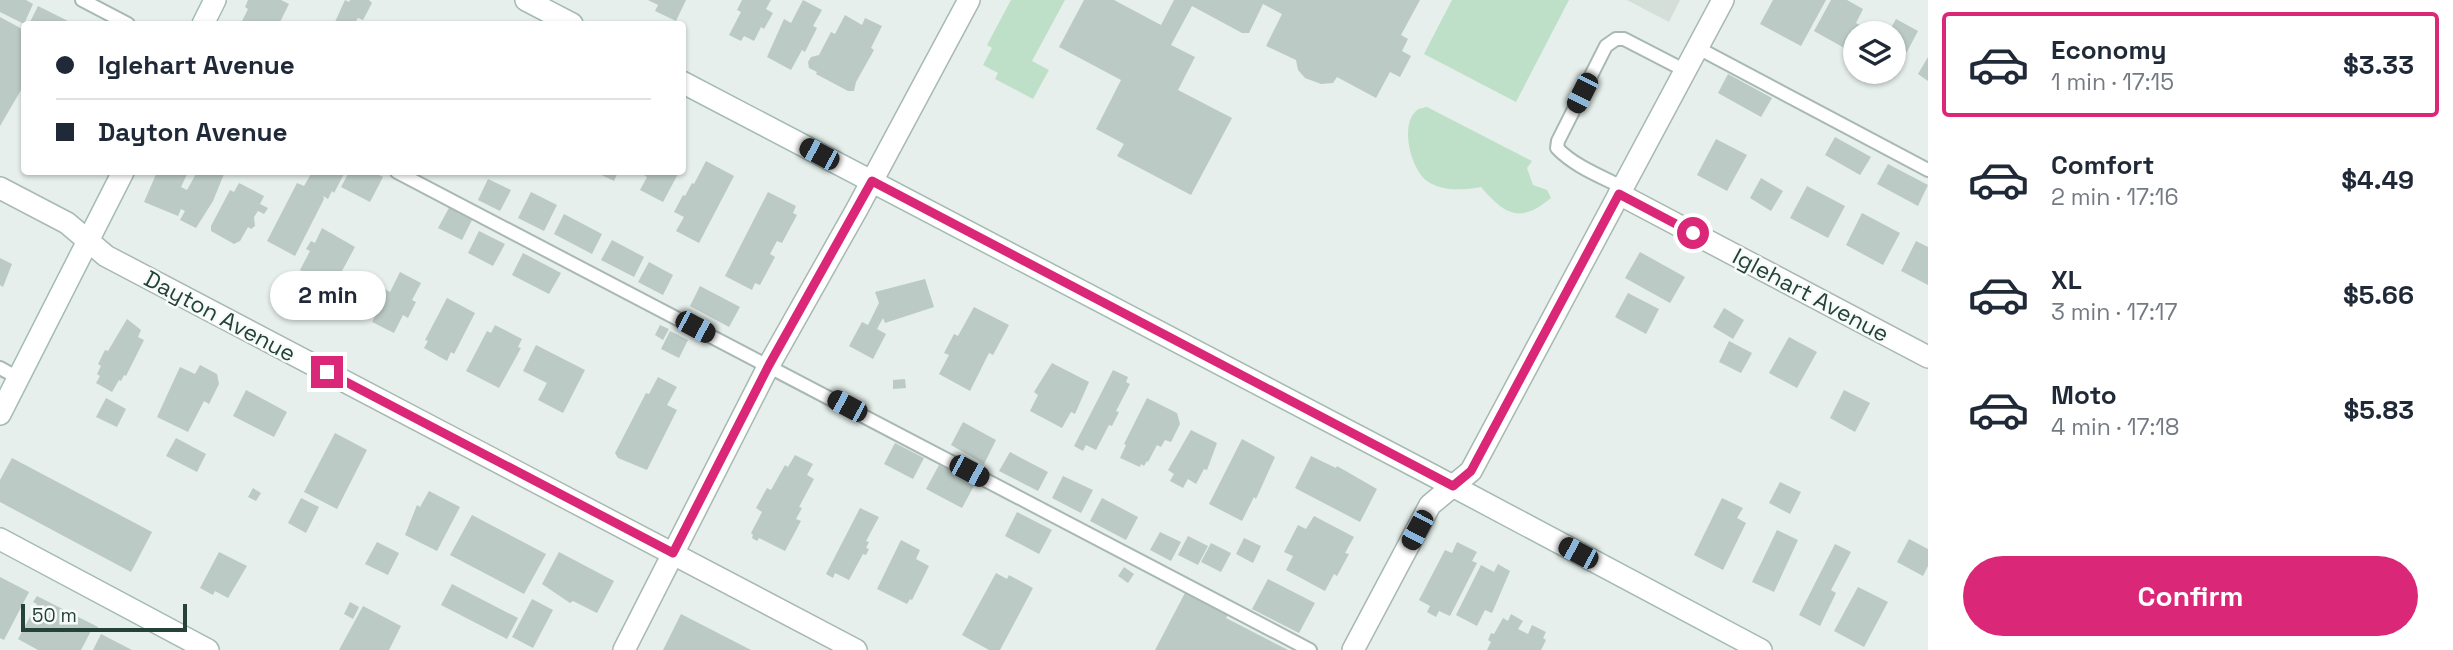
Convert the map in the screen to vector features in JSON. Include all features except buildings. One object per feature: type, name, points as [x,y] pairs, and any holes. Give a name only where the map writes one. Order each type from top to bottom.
[{"type":"street","points":[[204,21],[215,0]]},
{"type":"street","points":[[526,0],[566,21]]},
{"type":"street","points":[[624,650],[769,365],[969,0]]},
{"type":"street","points":[[1353,650],[1430,506],[1471,471],[1723,0]]},
{"type":"street","points":[[686,84],[1761,650]]},
{"type":"street","points":[[0,414],[9,373],[88,242],[121,175]]},
{"type":"street","name":"Dayton Avenue","points":[[0,188],[67,223],[106,256],[856,650]]},
{"type":"street","name":"Iglehart Avenue","points":[[1621,191],[1928,357]]},
{"type":"street","points":[[0,539],[208,650]]},
{"type":"lane","points":[[82,0],[122,21]]},
{"type":"lane","points":[[1621,191],[1565,156],[1557,148],[1558,141],[1606,46],[1616,39],[1624,39],[1686,71]]},
{"type":"lane","points":[[1698,48],[1928,170]]},
{"type":"lane","points":[[403,175],[1310,650]]},
{"type":"shaded area","points":[[1627,0],[1680,0],[1669,22]]},
{"type":"green space","points":[[1011,0],[1065,0],[1032,61],[1049,70],[1033,99],[995,79],[998,73],[983,65],[992,48],[987,45]]},
{"type":"green space","points":[[1452,0],[1569,0],[1516,102],[1424,54]]},
{"type":"green space","points":[[1427,107],[1532,161],[1527,168],[1533,185],[1547,190],[1551,198],[1530,211],[1513,213],[1498,204],[1481,187],[1447,189],[1427,181],[1416,167],[1408,136],[1412,117],[1417,110]]},
{"type":"route","points":[[327,372],[673,553],[769,365],[872,181],[1453,486],[1471,471],[1619,194],[1693,233]]}]
